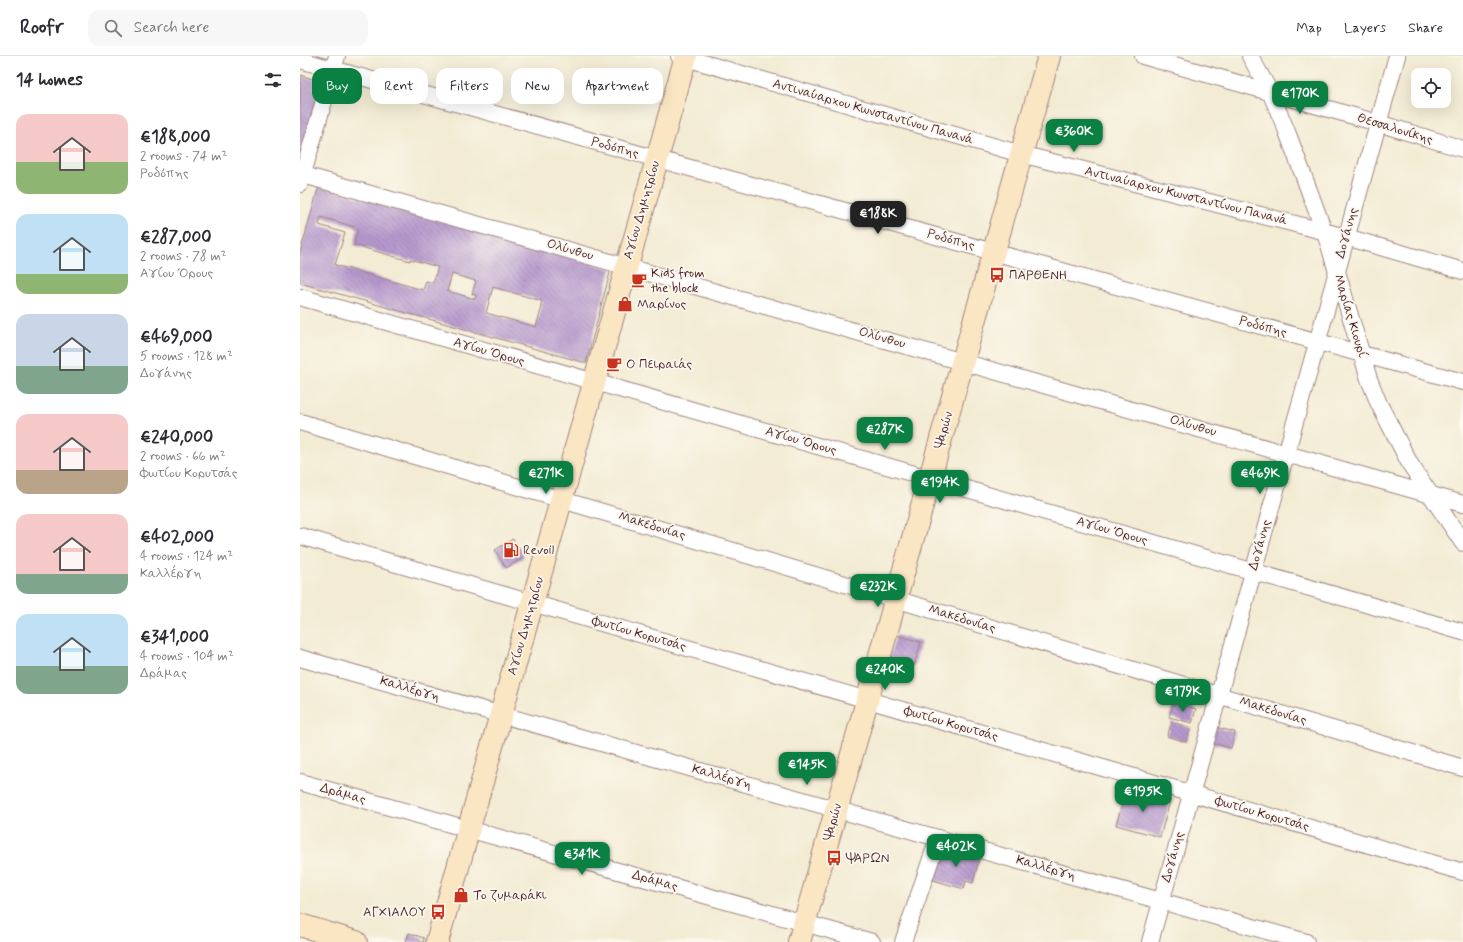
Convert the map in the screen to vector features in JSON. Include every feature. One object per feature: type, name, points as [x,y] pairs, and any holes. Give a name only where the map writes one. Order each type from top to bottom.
[{"type":"main road","name":"Ψαρών","points":[[802,933],[1049,56]]},
{"type":"main road","name":"Αγίου Δημητρίου","points":[[437,942],[657,159],[683,57]]},
{"type":"main road","points":[[300,925],[356,942]]},
{"type":"street","name":"Θεσσαλονίκης","points":[[1143,56],[1378,123],[1463,149]]},
{"type":"street","name":"Μαρίας Κιουρί","points":[[1250,56],[1270,92],[1286,129],[1324,232],[1369,380],[1393,433],[1410,464],[1463,543]]},
{"type":"street","name":"Δογάνης","points":[[1150,942],[1397,56]]},
{"type":"street","name":"Αντιναύαρχου Κωνσταντίνου Πανανά","points":[[683,57],[1021,154],[1346,237],[1463,271]]},
{"type":"street","name":"Ροδόπης","points":[[300,60],[335,63],[657,159],[1463,382]]},
{"type":"street","points":[[301,178],[335,63]]},
{"type":"street","name":"Ολύνθου","points":[[301,178],[627,266],[1463,504]]},
{"type":"street","name":"Αγίου Όρους","points":[[300,297],[1463,632]]},
{"type":"street","name":"Μακεδονίας","points":[[300,422],[1463,768]]},
{"type":"street","name":"Φωτίου Κορυτσάς","points":[[300,536],[1463,872]]},
{"type":"street","name":"Καλλέργη","points":[[300,658],[1306,942]]},
{"type":"street","name":"Δράμας","points":[[300,782],[469,829],[802,933],[872,942]]},
{"type":"street","points":[[903,942],[938,838]]},
{"type":"building","points":[[300,75],[312,79],[312,104],[319,104],[300,168]]},
{"type":"building","points":[[319,186],[611,269],[586,363],[300,283],[300,253]],"holes":[[[321,217],[358,228],[354,245],[410,261],[410,259],[438,267],[433,283],[426,281],[423,290],[335,265],[345,233],[319,225]],[[452,274],[476,281],[472,294],[476,295],[475,299],[447,291]],[[493,287],[542,301],[540,307],[542,307],[536,327],[486,313]]]},
{"type":"building","points":[[513,539],[524,557],[506,568],[495,550]]},
{"type":"building","points":[[896,635],[921,642],[914,666],[889,658]]},
{"type":"building","points":[[1174,702],[1196,709],[1192,723],[1169,717]]},
{"type":"building","points":[[1172,722],[1191,728],[1186,742],[1167,736]]},
{"type":"building","points":[[1211,726],[1235,732],[1231,748],[1208,742]]},
{"type":"building","points":[[1127,788],[1170,801],[1160,837],[1116,825]]},
{"type":"building","points":[[943,846],[980,856],[973,883],[966,881],[964,889],[933,880]]},
{"type":"building","points":[[409,933],[424,938],[423,942],[406,942]]},
{"type":"place","name":"ΠΑΡΘΕΝΗ","points":[[997,275]]},
{"type":"place","name":"Kids from the block","points":[[639,280]]},
{"type":"place","name":"Μαρίνος","points":[[625,304]]},
{"type":"place","name":"Ο Πειραιάς","points":[[614,364]]},
{"type":"place","name":"Revoil","points":[[511,550]]},
{"type":"place","name":"ΨΑΡΩΝ","points":[[834,858]]},
{"type":"place","name":"Το ζυμαράκι","points":[[461,895]]},
{"type":"place","name":"ΑΓΧΙΑΛΟΥ","points":[[438,912]]}]
